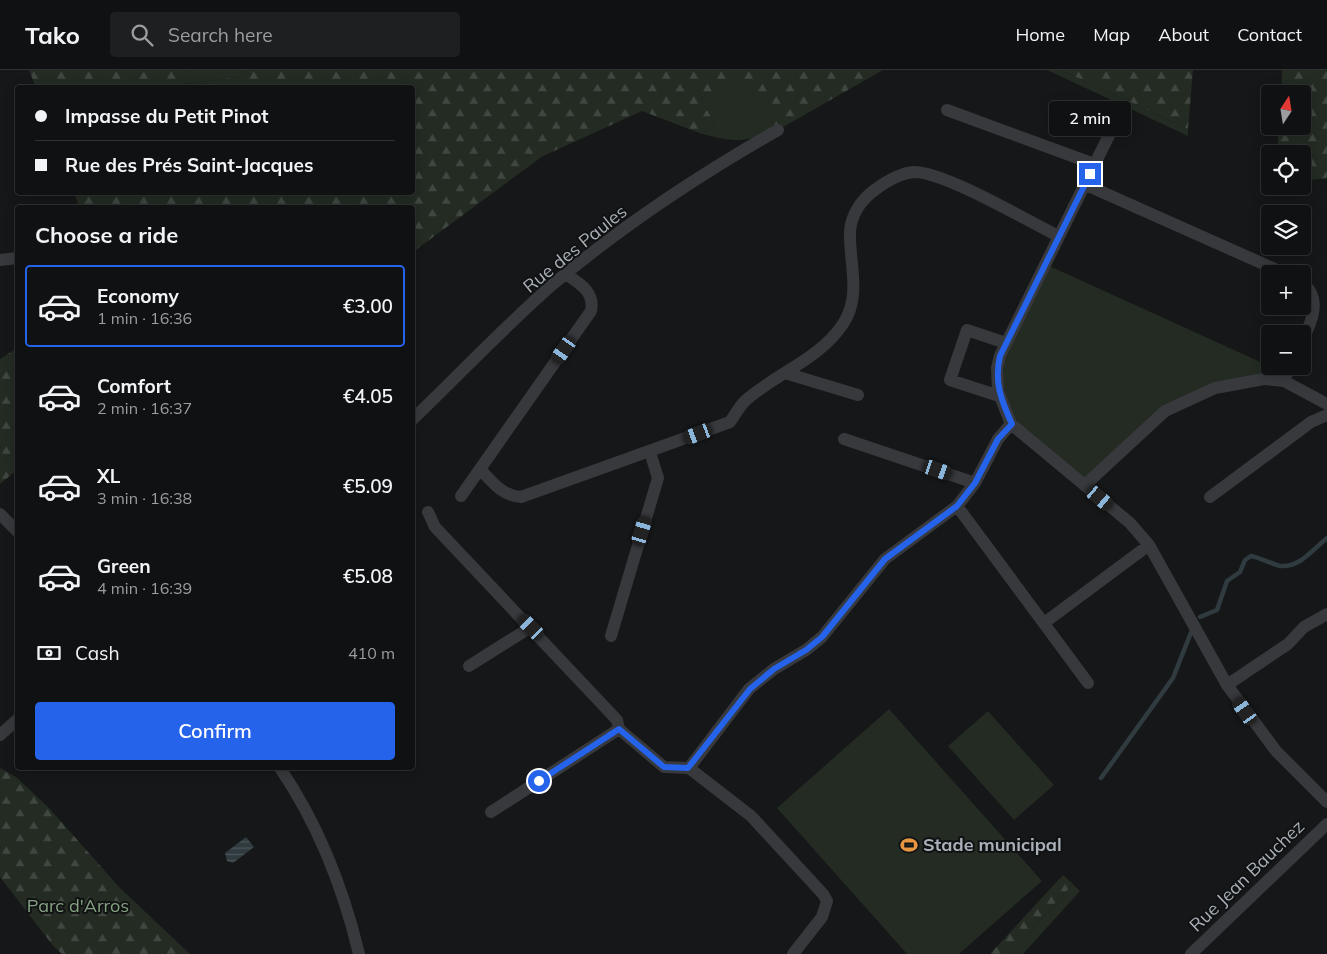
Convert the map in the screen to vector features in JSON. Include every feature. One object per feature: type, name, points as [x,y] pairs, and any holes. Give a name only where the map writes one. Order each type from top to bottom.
[{"type":"street","points":[[1123,107],[1058,236],[1014,330],[1006,342],[997,368],[999,396],[1012,424],[1130,523],[1149,545],[1227,685],[1276,751],[1327,802]]},
{"type":"street","points":[[947,110],[1094,164]]},
{"type":"street","name":"Rue des Paules","points":[[415,417],[566,274],[694,179],[778,130]]},
{"type":"street","points":[[481,470],[502,491],[512,496],[521,497],[730,422],[745,402],[830,341],[844,323],[852,302],[855,278],[850,230],[857,207],[869,194],[891,178],[913,172],[937,175],[1058,236]]},
{"type":"street","points":[[1084,184],[1266,265]]},
{"type":"street","points":[[0,260],[15,258]]},
{"type":"street","points":[[461,496],[591,312],[593,301],[588,292],[566,274]]},
{"type":"street","points":[[1310,325],[1314,311],[1313,297],[1311,294]]},
{"type":"street","points":[[999,396],[950,380],[967,330],[1006,342]]},
{"type":"street","points":[[785,373],[858,395]]},
{"type":"street","points":[[1284,382],[1287,375]]},
{"type":"street","points":[[1086,485],[1165,411],[1192,396],[1236,382],[1264,378],[1284,382],[1327,404]]},
{"type":"street","points":[[1210,497],[1311,422],[1327,415]]},
{"type":"street","points":[[688,768],[750,689],[774,669],[806,650],[822,637],[885,559],[957,506],[975,483],[998,439],[1012,424]]},
{"type":"street","points":[[844,439],[975,483]]},
{"type":"street","points":[[611,636],[658,478],[650,452]]},
{"type":"street","points":[[957,506],[1088,683]]},
{"type":"street","points":[[428,512],[435,527],[617,720],[619,729],[664,767],[688,768],[751,816],[824,894],[827,901],[822,917],[793,954]]},
{"type":"street","points":[[0,514],[15,529]]},
{"type":"street","points":[[1044,623],[1149,545]]},
{"type":"street","points":[[1227,685],[1288,644],[1304,627],[1327,614]]},
{"type":"street","points":[[469,666],[531,627]]},
{"type":"street","points":[[0,735],[15,722]]},
{"type":"street","points":[[491,812],[619,729]]},
{"type":"street","points":[[281,770],[315,825],[347,908],[359,954]]},
{"type":"street","name":"Rue Jean Bauchez","points":[[1191,954],[1327,824]]},
{"type":"green space","points":[[29,70],[186,70],[183,84],[239,77],[249,70],[883,70],[778,130],[740,73],[700,99],[715,123],[702,134],[642,111],[543,156],[415,251],[415,205],[79,205],[75,195],[415,195],[415,85],[35,85]]},
{"type":"green space","points":[[186,70],[249,70],[239,77],[182,84]]},
{"type":"green space","points":[[1047,70],[1061,70],[1188,129],[1188,136]]},
{"type":"green space","points":[[1061,70],[1193,70],[1188,129]]},
{"type":"green space","points":[[1282,70],[1327,70],[1327,178],[1311,180],[1311,145],[1278,145],[1278,135],[1311,135],[1311,85],[1281,85]]},
{"type":"green space","points":[[740,72],[778,130],[740,140],[724,139],[702,134],[715,123],[700,99]]},
{"type":"green space","points":[[1045,264],[1261,362],[1261,375],[1283,375],[1192,396],[1085,485],[1011,424],[997,380]]},
{"type":"green space","points":[[15,349],[15,472],[0,484],[0,359]]},
{"type":"green space","name":"Stade municipal","points":[[889,709],[1042,881],[959,954],[907,954],[777,808]]},
{"type":"green space","points":[[988,711],[1054,785],[1014,820],[948,746]]},
{"type":"green space","name":"Parc d'Arros","points":[[0,768],[16,777],[49,808],[120,888],[190,954],[62,954],[54,947],[0,877]]},
{"type":"green space","points":[[1063,875],[1073,884],[1010,954],[990,954]]},
{"type":"green space","points":[[1073,884],[1080,891],[1023,954],[1010,954]]},
{"type":"shaded area","points":[[246,837],[254,847],[233,863],[227,861],[225,853]]},
{"type":"waterway","points":[[1200,617],[1217,610],[1227,581],[1240,572],[1245,560],[1251,556],[1279,566],[1288,566],[1301,560],[1327,538]]},
{"type":"waterway","points":[[1101,778],[1173,678],[1192,630]]},
{"type":"place","name":"Stade municipal","points":[[909,845]]},
{"type":"route","points":[[539,781],[619,729],[664,767],[688,768],[750,689],[774,669],[806,650],[822,637],[870,575],[885,559],[957,506],[975,483],[998,439],[1012,424],[998,391],[997,368],[1000,356],[1090,174]]}]
